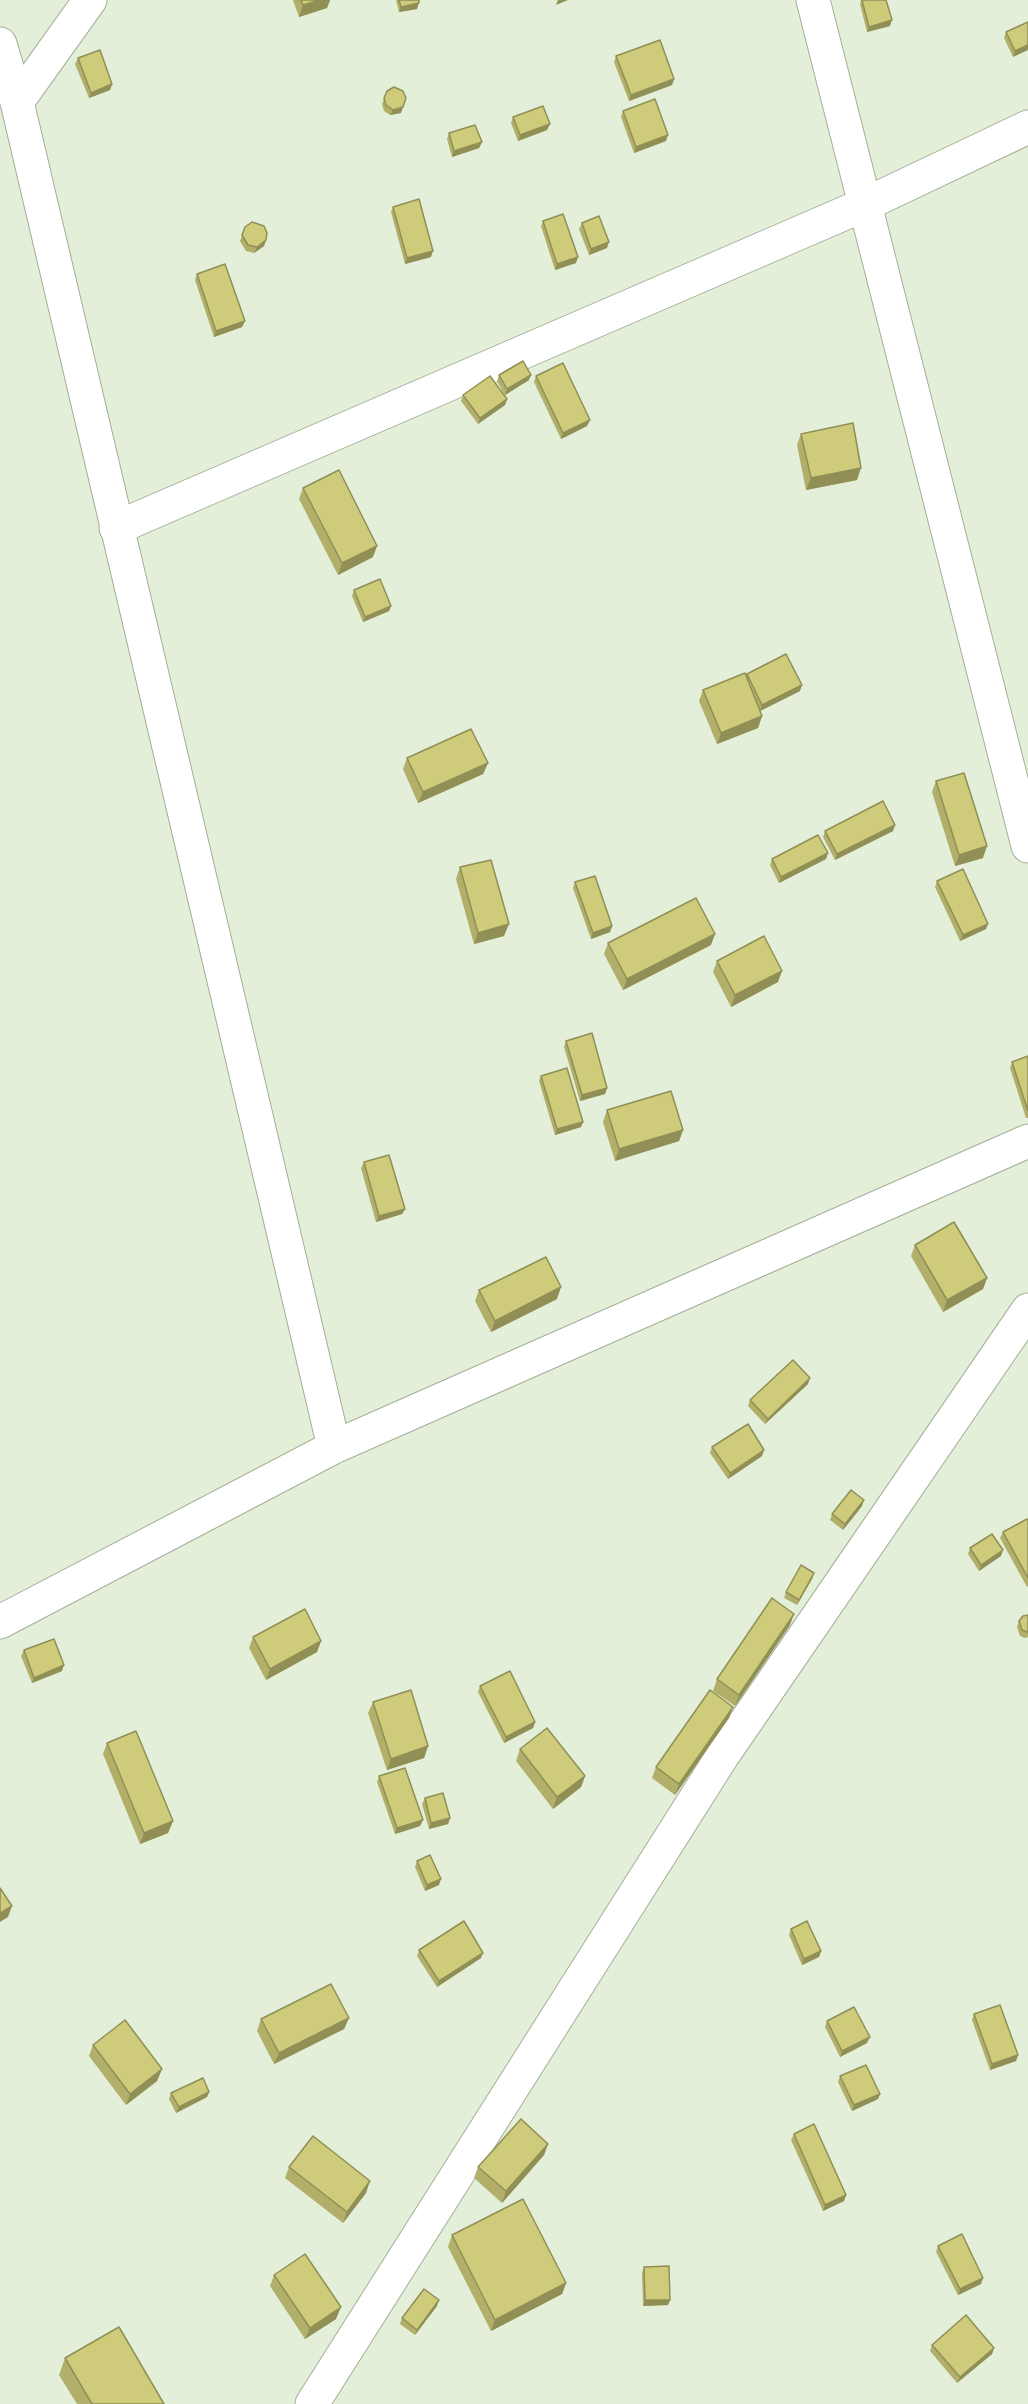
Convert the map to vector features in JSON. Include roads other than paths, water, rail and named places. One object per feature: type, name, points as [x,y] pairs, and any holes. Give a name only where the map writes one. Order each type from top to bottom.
[{"type":"street","points":[[17,102],[90,0]]},
{"type":"street","points":[[813,0],[1028,846]]},
{"type":"street","points":[[0,44],[17,102],[334,1447]]},
{"type":"street","points":[[116,528],[866,204],[1028,127]]},
{"type":"street","points":[[0,1622],[334,1447],[1028,1141]]},
{"type":"street","points":[[312,2404],[723,1755],[1028,1310]]}]
